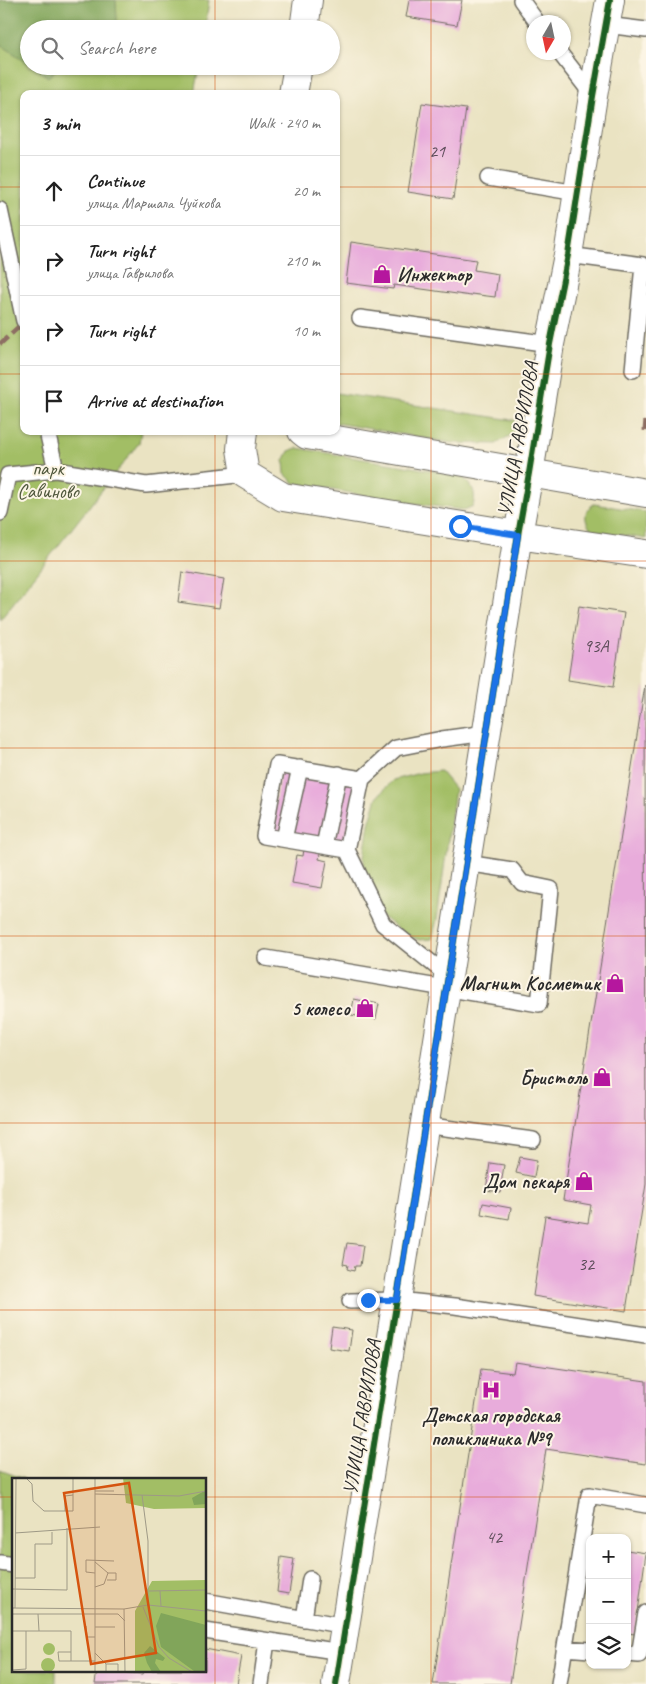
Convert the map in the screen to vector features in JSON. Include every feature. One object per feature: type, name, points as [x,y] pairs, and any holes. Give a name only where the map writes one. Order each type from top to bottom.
[{"type":"street","points":[[305,20],[308,0]]},
{"type":"street","name":"УЛИЦА ГАВРИЛОВА","points":[[336,1684],[518,535],[550,344],[568,255],[592,96],[608,13]]},
{"type":"street","points":[[295,90],[297,75]]},
{"type":"street","points":[[243,435],[241,449],[245,474],[283,496],[646,554]]},
{"type":"street","points":[[307,435],[646,493]]},
{"type":"lane","points":[[521,0],[532,15]]},
{"type":"lane","points":[[608,13],[646,30]]},
{"type":"lane","points":[[565,60],[592,96]]},
{"type":"lane","points":[[488,178],[577,193]]},
{"type":"lane","points":[[0,210],[20,302]]},
{"type":"lane","points":[[568,255],[643,265],[633,370]]},
{"type":"lane","points":[[360,318],[550,344]]},
{"type":"lane","points":[[48,435],[56,470]]},
{"type":"lane","points":[[0,513],[4,475],[56,470],[146,486],[245,474]]},
{"type":"lane","points":[[447,982],[383,924],[348,850],[362,779],[396,748],[486,733]]},
{"type":"lane","points":[[348,850],[264,836],[277,765],[362,779]]},
{"type":"lane","points":[[284,839],[300,768]]},
{"type":"lane","points":[[324,846],[339,774]]},
{"type":"lane","points":[[266,958],[447,982],[539,1004],[551,889],[522,883],[512,870],[466,863]]},
{"type":"lane","points":[[424,1125],[533,1140]]},
{"type":"lane","points":[[350,1301],[397,1300],[455,1306],[646,1334]]},
{"type":"lane","points":[[560,1684],[589,1495],[646,1505]]},
{"type":"lane","points":[[304,1619],[310,1579]]},
{"type":"lane","points":[[206,1600],[304,1619],[343,1639]]},
{"type":"lane","points":[[631,1654],[639,1655],[646,1613]]},
{"type":"lane","points":[[206,1631],[267,1641],[343,1639]]},
{"type":"lane","points":[[261,1684],[267,1641]]},
{"type":"lane","points":[[565,1648],[586,1650]]},
{"type":"green space","name":"парк Савиново","points":[[0,0],[209,0],[206,20],[20,20],[20,75],[197,75],[195,90],[20,90],[20,435],[140,435],[139,443],[0,620]]},
{"type":"green space","points":[[0,0],[116,0],[117,20],[20,20],[20,58],[0,44]]},
{"type":"green space","points":[[340,394],[519,421],[519,427],[511,435],[496,444],[452,443],[340,424]]},
{"type":"green space","points":[[297,448],[459,475],[474,492],[473,506],[464,510],[396,501],[294,483],[285,474],[284,461],[289,451]]},
{"type":"green space","points":[[594,504],[646,512],[646,539],[591,530],[587,523],[586,513]]},
{"type":"green space","points":[[440,771],[455,789],[437,919],[432,939],[419,940],[402,932],[381,916],[363,886],[364,856],[369,824],[377,797],[393,780],[420,773]]},
{"type":"green space","points":[[0,1470],[21,1478],[12,1478],[12,1672],[56,1672],[56,1684],[0,1684]]},
{"type":"building","points":[[409,0],[462,0],[457,25],[406,17]]},
{"type":"building","points":[[422,103],[466,109],[453,199],[408,192]]},
{"type":"building","points":[[351,242],[476,260],[474,270],[498,274],[495,297],[471,294],[471,296],[394,285],[393,289],[346,283]]},
{"type":"building","points":[[182,572],[224,579],[219,608],[178,602]]},
{"type":"building","points":[[579,606],[624,613],[613,687],[568,680]]},
{"type":"building","points":[[645,685],[646,1184],[626,1311],[533,1296],[545,1216],[588,1223],[591,1205],[563,1200]]},
{"type":"building","points":[[282,763],[366,777],[354,850],[322,844],[319,859],[327,861],[322,888],[292,883],[297,855],[303,856],[305,842],[269,836]]},
{"type":"building","points":[[354,999],[379,1004],[376,1019],[351,1015]]},
{"type":"building","points":[[520,1157],[537,1160],[534,1177],[516,1173]]},
{"type":"building","points":[[490,1163],[504,1165],[500,1192],[486,1190]]},
{"type":"building","points":[[483,1203],[511,1208],[509,1219],[481,1214]]},
{"type":"building","points":[[347,1243],[363,1245],[360,1266],[355,1266],[354,1271],[347,1269],[348,1265],[343,1264]]},
{"type":"building","points":[[332,1327],[352,1330],[349,1351],[329,1348]]},
{"type":"building","points":[[515,1362],[646,1381],[646,1464],[546,1449],[510,1684],[433,1684],[481,1369],[513,1373]]},
{"type":"building","points":[[631,1551],[646,1553],[635,1634],[631,1634]]},
{"type":"building","points":[[281,1557],[294,1559],[289,1594],[277,1592]]},
{"type":"building","points":[[206,1649],[241,1656],[236,1684],[95,1684],[97,1672],[142,1674],[144,1672],[206,1672]]},
{"type":"marked path","points":[[0,344],[20,326]]},
{"type":"marked path","points":[[645,431],[646,419]]},
{"type":"cycle path","points":[[336,1684],[518,535],[550,344],[568,255],[610,0]]},
{"type":"place","name":"Инжектор","points":[[382,274]]},
{"type":"place","name":"Магнит Косметик","points":[[615,983]]},
{"type":"place","name":"5 колесо","points":[[365,1008]]},
{"type":"place","name":"Бристоль","points":[[602,1077]]},
{"type":"place","name":"Дом пекаря","points":[[584,1181]]},
{"type":"place","name":"Детская городская поликлиника №9","points":[[491,1390]]},
{"type":"route","points":[[368,1300],[397,1300],[518,535],[460,526]]}]
